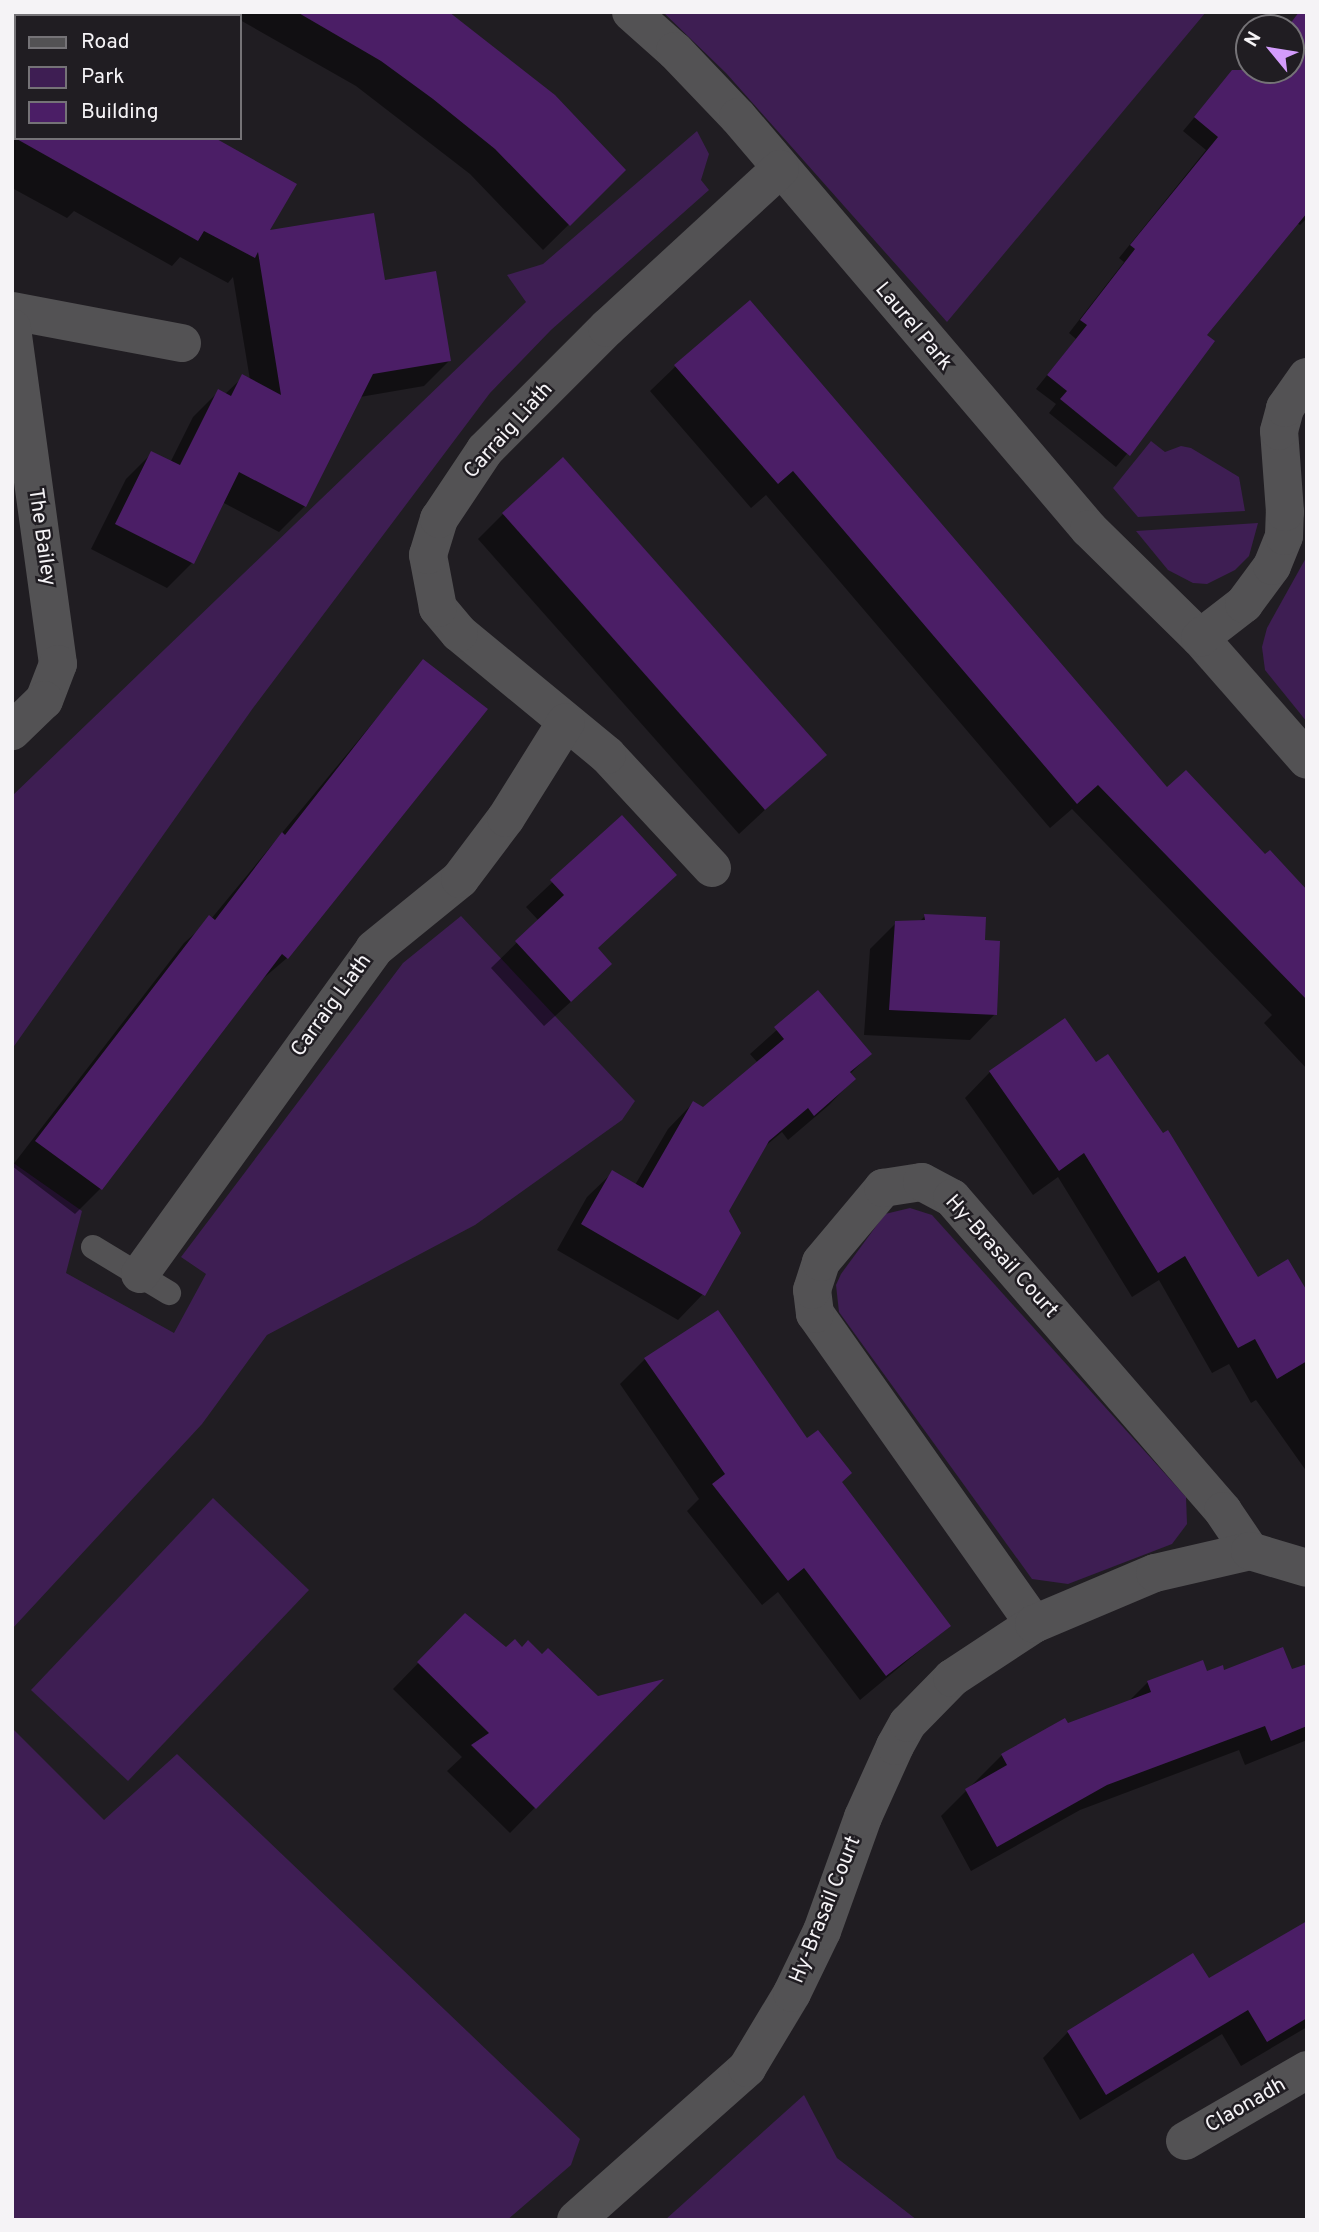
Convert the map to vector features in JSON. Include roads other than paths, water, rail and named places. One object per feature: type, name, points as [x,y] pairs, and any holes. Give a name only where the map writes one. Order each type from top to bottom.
[{"type":"street","name":"Laurel Park","points":[[631,12],[675,51],[780,169],[1089,529],[1200,638],[1307,760]]},
{"type":"street","name":"Carraig Liath","points":[[712,868],[607,755],[495,667],[438,607],[428,555],[439,519],[485,450],[518,415],[780,169]]},
{"type":"street","points":[[12,311],[182,343]]},
{"type":"street","name":"The Bailey","points":[[12,328],[58,664],[44,700],[12,732]]},
{"type":"street","points":[[1200,638],[1244,604],[1272,566],[1284,536],[1285,512],[1279,432],[1285,408],[1307,377]]},
{"type":"street","name":"Carraig Liath","points":[[155,1284],[374,949],[460,879],[506,818],[566,722]]},
{"type":"street","name":"Hy-Brasail Court","points":[[1034,1624],[815,1314],[813,1290],[821,1262],[873,1198],[894,1184],[922,1182],[952,1198],[1223,1511],[1250,1551]]},
{"type":"street","name":"Hy-Brasail Court","points":[[576,2220],[747,2068],[792,1993],[822,1931],[863,1817],[908,1723],[952,1678],[1034,1624],[1155,1573],[1250,1551],[1307,1568]]},
{"type":"street","name":"Claonadh","points":[[1185,2141],[1307,2070]]},
{"type":"lane","points":[[93,1247],[155,1284]]}]
